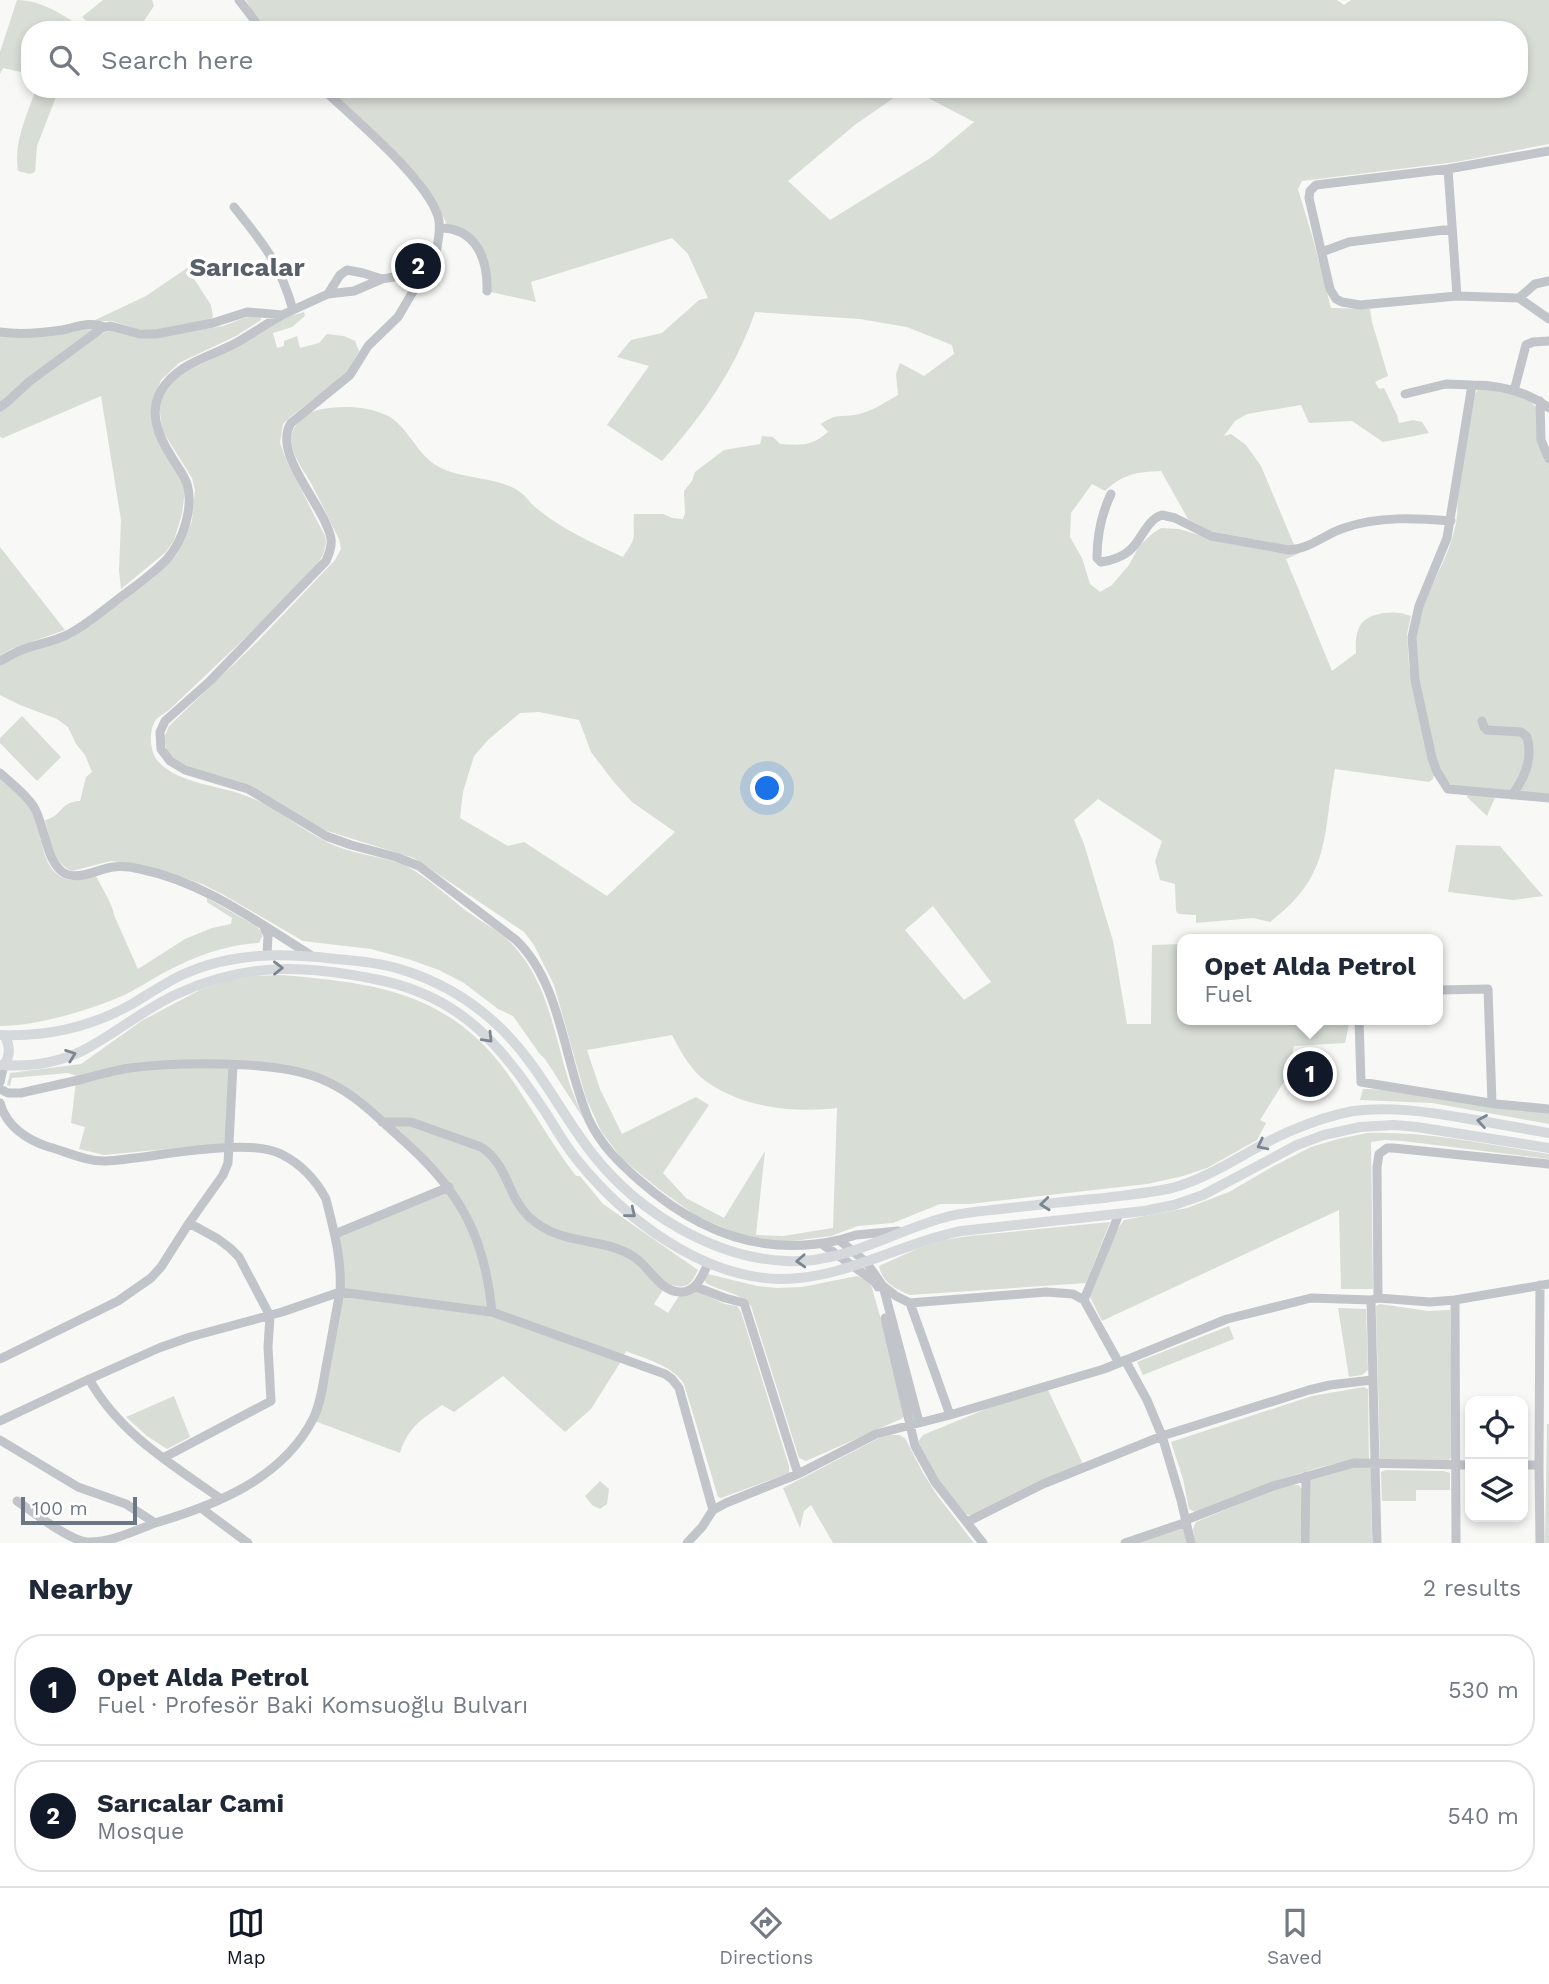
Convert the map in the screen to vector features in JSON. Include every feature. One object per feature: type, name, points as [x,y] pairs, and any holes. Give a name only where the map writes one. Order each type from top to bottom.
[{"type":"main road","points":[[2,1035],[34,1035],[80,1026],[118,1011],[185,973],[229,960],[267,954],[312,956],[388,966],[446,986],[489,1017],[520,1049],[602,1166],[646,1206],[689,1234],[723,1249],[764,1259],[800,1261],[840,1256],[907,1229],[962,1213],[1172,1188],[1200,1178],[1285,1133],[1349,1112],[1378,1109],[1414,1111],[1547,1131]]},
{"type":"main road","points":[[2,1065],[42,1063],[75,1054],[175,995],[242,972],[273,968],[304,969],[407,987],[434,998],[477,1027],[516,1070],[571,1151],[601,1187],[654,1231],[708,1264],[736,1273],[779,1279],[814,1275],[852,1266],[946,1234],[1159,1209],[1189,1200],[1297,1145],[1360,1126],[1406,1126],[1549,1148]]},
{"type":"main road","points":[[2,1035],[8,1041],[9,1053],[8,1060],[2,1065]]},
{"type":"street","points":[[239,0],[255,21]]},
{"type":"street","points":[[332,98],[411,175],[434,207],[440,228],[431,270],[418,284],[398,317],[368,346],[350,375],[288,428],[287,450],[329,533],[329,555],[210,681],[165,721],[160,732],[161,749],[170,761],[185,771],[248,789],[326,836],[410,862],[429,873],[501,928],[528,953],[545,984],[556,1012],[576,1085],[589,1119],[604,1144],[622,1166],[649,1189],[694,1220],[724,1234],[767,1244],[822,1244],[856,1235],[907,1229]]},
{"type":"street","points":[[1549,151],[1448,169],[1314,186],[1309,198],[1330,289],[1333,296],[1342,302],[1372,305],[1457,296],[1519,298],[1549,319]]},
{"type":"street","points":[[1448,169],[1457,296]]},
{"type":"street","points":[[234,207],[271,255],[281,274],[293,310]]},
{"type":"street","points":[[440,228],[465,233],[477,248],[486,266],[487,291]]},
{"type":"street","points":[[1322,252],[1349,242],[1452,229]]},
{"type":"street","points":[[328,294],[340,275],[347,270],[382,279]]},
{"type":"street","points":[[0,661],[70,633],[108,607],[167,559],[174,549],[183,529],[189,500],[186,481],[161,441],[155,412],[160,391],[182,368],[236,343],[282,315],[328,294],[354,291],[396,276],[418,284]]},
{"type":"street","points":[[1519,298],[1535,284],[1549,281]]},
{"type":"street","points":[[0,332],[13,334],[61,330],[91,323],[140,334],[156,334],[213,323],[247,312],[282,315]]},
{"type":"street","points":[[0,407],[30,381],[105,327]]},
{"type":"street","points":[[1514,390],[1526,345],[1549,341]]},
{"type":"street","points":[[1405,394],[1446,384],[1494,385],[1514,390],[1540,401],[1549,408]]},
{"type":"street","points":[[1472,385],[1451,521],[1444,548],[1417,614],[1412,637],[1415,680],[1432,758],[1448,789],[1549,798]]},
{"type":"street","points":[[1540,401],[1541,440],[1549,459]]},
{"type":"street","points":[[1111,494],[1103,513],[1099,535],[1097,558],[1101,562],[1130,550],[1153,520],[1162,514],[1210,536],[1289,550],[1300,549],[1337,530],[1367,522],[1391,518],[1451,521]]},
{"type":"street","points":[[1482,722],[1487,730],[1521,732],[1527,737],[1529,761],[1512,795]]},
{"type":"street","points":[[0,773],[34,806],[52,859],[65,874],[75,876],[114,866],[158,873],[215,895],[312,956]]},
{"type":"street","points":[[263,926],[268,936],[267,954]]},
{"type":"street","points":[[1443,990],[1488,989],[1492,1103]]},
{"type":"street","points":[[1359,1025],[1362,1082],[1492,1103],[1549,1109]]},
{"type":"street","points":[[0,1089],[8,1093],[21,1093],[128,1068],[179,1063],[287,1070],[318,1077],[351,1095],[422,1157],[449,1187],[473,1228],[485,1268],[492,1311]]},
{"type":"street","points":[[0,1082],[2,1065]]},
{"type":"street","points":[[0,1359],[118,1301],[138,1289],[162,1267],[223,1175],[228,1163],[233,1065]]},
{"type":"street","points":[[0,1103],[6,1118],[28,1139],[103,1161],[229,1147],[262,1148],[280,1153],[305,1170],[326,1199],[342,1272],[320,1397],[313,1418],[287,1455],[268,1473],[201,1508],[112,1539],[88,1542],[76,1539],[18,1501]]},
{"type":"street","points":[[382,1122],[411,1122],[481,1147],[498,1161],[521,1209],[531,1219],[561,1237],[622,1250],[636,1258],[664,1286],[674,1292],[683,1293],[696,1287],[708,1264]]},
{"type":"street","points":[[1377,1543],[1372,1380],[1379,1154],[1382,1150],[1393,1148],[1549,1164]]},
{"type":"street","points":[[335,1234],[449,1187]]},
{"type":"street","points":[[1084,1300],[1119,1214]]},
{"type":"street","points":[[163,1458],[271,1401],[268,1347],[270,1316],[239,1257],[218,1239],[189,1223]]},
{"type":"street","points":[[839,1240],[866,1262],[883,1286],[910,1303],[1059,1292],[1073,1294],[1084,1300],[1147,1400],[1161,1436],[1191,1543]]},
{"type":"street","points":[[822,1244],[874,1281],[878,1287],[915,1424]]},
{"type":"street","points":[[687,1543],[713,1510],[798,1474],[876,1434],[1087,1375],[1212,1324],[1318,1298],[1430,1302],[1545,1285],[1539,1465],[1541,1543]]},
{"type":"street","points":[[883,1286],[915,1424],[915,1446],[940,1490],[983,1543]]},
{"type":"street","points":[[696,1287],[744,1303],[798,1474]]},
{"type":"street","points":[[0,1421],[190,1336],[270,1316],[340,1292],[492,1311],[665,1374],[679,1388],[713,1510]]},
{"type":"street","points":[[1455,1300],[1456,1543]]},
{"type":"street","points":[[910,1303],[950,1415]]},
{"type":"street","points":[[89,1379],[125,1428],[221,1499]]},
{"type":"street","points":[[967,1522],[1043,1484],[1161,1436],[1309,1390],[1372,1380]]},
{"type":"street","points":[[0,1440],[78,1487],[126,1504],[155,1523]]},
{"type":"street","points":[[1125,1543],[1273,1486],[1354,1463],[1465,1465]]},
{"type":"street","points":[[1528,1465],[1539,1465]]},
{"type":"street","points":[[1304,1543],[1306,1476]]},
{"type":"street","points":[[201,1508],[248,1543]]},
{"type":"shaded area","points":[[17,0],[43,5],[72,21],[21,21],[21,72],[3,68],[0,74],[0,52]]},
{"type":"shaded area","points":[[103,0],[152,0],[154,6],[144,21],[87,21],[82,17]]},
{"type":"shaded area","points":[[246,0],[1337,0],[1344,5],[1351,0],[1549,0],[1549,144],[1456,162],[1302,181],[1298,189],[1331,308],[1370,309],[1388,376],[1375,382],[1379,389],[1384,388],[1399,423],[1413,420],[1422,422],[1429,433],[1383,442],[1352,421],[1309,423],[1301,405],[1247,414],[1235,421],[1224,436],[1231,434],[1246,445],[1261,466],[1295,547],[1210,531],[1188,519],[1161,471],[1130,475],[1105,491],[1092,484],[1071,513],[1070,537],[1082,558],[1090,584],[1100,592],[1112,585],[1129,565],[1139,546],[1161,528],[1179,529],[1222,542],[1280,553],[1300,553],[1286,559],[1332,671],[1356,653],[1356,637],[1364,621],[1391,612],[1411,616],[1407,634],[1409,666],[1433,779],[1429,782],[1335,769],[1325,835],[1314,871],[1290,905],[1270,922],[1253,918],[1196,923],[1196,915],[1179,914],[1176,911],[1175,884],[1160,880],[1155,861],[1162,841],[1098,799],[1074,820],[1084,844],[1113,941],[1127,1024],[1151,1024],[1152,945],[1177,944],[1177,1025],[1349,1025],[1345,1043],[1294,1046],[1287,1077],[1260,1120],[1266,1123],[1257,1140],[1207,1168],[1147,1184],[969,1204],[940,1204],[893,1223],[858,1226],[831,1236],[785,1242],[744,1236],[698,1217],[660,1190],[622,1159],[601,1131],[586,1098],[554,985],[534,945],[524,932],[414,858],[324,830],[250,785],[187,767],[168,755],[164,738],[169,726],[257,642],[335,560],[341,549],[339,539],[294,454],[291,437],[294,429],[310,413],[326,408],[353,407],[386,415],[439,467],[511,487],[555,522],[623,557],[633,540],[634,514],[663,514],[683,519],[684,491],[695,472],[724,450],[760,444],[762,436],[773,437],[780,444],[811,443],[828,432],[821,424],[826,421],[834,417],[866,412],[898,395],[896,374],[900,363],[924,376],[954,354],[952,345],[907,327],[860,319],[755,312],[728,373],[691,426],[662,461],[607,425],[649,366],[617,357],[631,340],[662,333],[699,300],[708,298],[688,254],[672,238],[531,282],[536,302],[487,291],[477,248],[449,228],[421,179],[338,98],[894,98],[856,124],[788,181],[830,220],[932,157],[974,122],[928,98],[1528,98],[1528,21],[262,21]],"holes":[[[539,712],[579,720],[591,752],[613,781],[632,802],[675,832],[607,896],[524,842],[508,846],[460,818],[463,792],[474,756],[489,739],[520,713]],[[933,906],[991,982],[964,1000],[905,930]],[[672,1035],[687,1061],[701,1078],[721,1091],[770,1107],[804,1110],[837,1108],[833,1228],[783,1236],[756,1235],[765,1151],[724,1218],[686,1198],[663,1173],[709,1105],[696,1097],[622,1134],[600,1089],[587,1050]]]},
{"type":"shaded area","points":[[33,98],[56,98],[37,146],[35,172],[30,174],[18,171],[17,150]]},
{"type":"shaded area","points":[[187,268],[211,305],[213,317],[208,320],[155,331],[111,321],[93,321],[146,296]]},
{"type":"shaded area","points":[[304,312],[305,316],[292,327],[273,333],[277,348],[284,346],[284,341],[297,336],[300,348],[319,343],[327,334],[344,336],[355,341],[359,351],[347,373],[283,424],[280,443],[325,536],[323,555],[316,566],[266,618],[157,719],[151,734],[152,751],[165,768],[175,774],[259,802],[336,846],[407,867],[511,943],[533,973],[548,1007],[570,1084],[583,1118],[513,1016],[498,1009],[464,983],[439,970],[371,949],[303,941],[222,894],[174,874],[111,861],[72,871],[60,862],[53,849],[45,820],[64,806],[80,801],[86,777],[92,772],[68,727],[57,719],[0,695],[0,664],[28,651],[72,638],[152,579],[177,554],[192,521],[195,490],[192,478],[162,430],[159,404],[162,396],[182,373],[287,317]]},
{"type":"shaded area","points":[[252,315],[260,316],[261,320],[236,336],[179,363],[161,380],[152,404],[151,418],[153,428],[185,489],[182,514],[174,540],[166,552],[121,589],[121,520],[101,396],[3,438],[0,437],[0,411],[55,366],[101,334],[116,331],[153,338],[223,326]]},
{"type":"shaded area","points":[[91,326],[95,329],[0,404],[0,334],[35,336]]},
{"type":"shaded area","points":[[1479,388],[1503,391],[1529,401],[1536,407],[1542,453],[1549,465],[1549,798],[1497,793],[1487,816],[1468,795],[1443,776],[1437,765],[1420,690],[1416,644],[1421,614],[1446,556],[1456,523],[1464,458],[1475,394]]},
{"type":"shaded area","points":[[0,547],[65,630],[11,649],[0,656]]},
{"type":"shaded area","points":[[22,716],[61,757],[37,781],[0,743],[0,738]]},
{"type":"shaded area","points":[[0,779],[21,797],[31,810],[48,863],[54,872],[63,878],[74,880],[96,876],[138,969],[185,939],[231,924],[232,918],[207,902],[207,898],[256,926],[262,932],[259,943],[223,948],[200,956],[122,996],[88,1009],[43,1021],[0,1026]]},
{"type":"shaded area","points":[[1456,845],[1500,846],[1543,896],[1513,900],[1448,892]]},
{"type":"shaded area","points":[[282,975],[347,982],[406,996],[433,1007],[458,1023],[482,1044],[505,1070],[576,1176],[580,1176],[603,1204],[698,1270],[687,1285],[667,1284],[654,1304],[668,1313],[679,1296],[696,1291],[725,1304],[737,1306],[789,1473],[718,1497],[684,1384],[665,1367],[626,1351],[591,1409],[565,1432],[503,1376],[454,1412],[442,1405],[427,1415],[411,1430],[400,1453],[312,1420],[340,1292],[335,1234],[448,1187],[382,1122],[318,1077],[233,1065],[230,1143],[104,1155],[79,1149],[85,1127],[71,1123],[76,1081],[83,1078],[68,1073],[12,1078],[10,1086],[7,1085],[10,1073],[81,1064],[143,1020],[200,990],[226,981]]},
{"type":"shaded area","points":[[1363,1089],[1408,1090],[1549,1112],[1549,1124],[1432,1103],[1360,1100]]},
{"type":"shaded area","points":[[1367,1133],[1458,1139],[1549,1154],[1549,1159],[1403,1141],[1371,1142],[1373,1289],[1341,1289],[1339,1210],[1102,1321],[1090,1297],[1116,1231],[1124,1220],[1187,1208],[1229,1192],[1311,1147]]},
{"type":"shaded area","points":[[1110,1222],[1086,1283],[910,1295],[890,1284],[879,1266],[944,1240]]},
{"type":"shaded area","points":[[708,1274],[777,1288],[802,1287],[857,1276],[870,1281],[906,1408],[905,1416],[806,1461],[799,1458],[751,1306],[736,1295],[706,1283],[704,1278]]},
{"type":"shaded area","points":[[1380,1304],[1428,1311],[1450,1310],[1453,1454],[1448,1461],[1380,1459],[1376,1306]]},
{"type":"shaded area","points":[[1338,1308],[1366,1309],[1368,1370],[1362,1375],[1349,1377]]},
{"type":"shaded area","points":[[1229,1326],[1234,1339],[1143,1375],[1137,1362]]},
{"type":"shaded area","points":[[1364,1387],[1368,1389],[1369,1459],[1302,1472],[1195,1512],[1189,1509],[1171,1442],[1312,1396]]},
{"type":"shaded area","points":[[1048,1390],[1083,1464],[974,1515],[963,1513],[926,1460],[919,1445],[920,1439],[923,1435],[998,1404]]},
{"type":"shaded area","points":[[174,1396],[190,1437],[167,1449],[126,1417]]},
{"type":"shaded area","points":[[1547,1424],[1549,1543],[1545,1543]]},
{"type":"shaded area","points":[[890,1435],[905,1438],[937,1495],[974,1543],[833,1543],[811,1505],[804,1511],[800,1528],[783,1488],[881,1437]]},
{"type":"shaded area","points":[[1359,1466],[1371,1468],[1372,1543],[1307,1543],[1310,1481],[1313,1476]]},
{"type":"shaded area","points":[[1444,1471],[1450,1473],[1450,1490],[1416,1490],[1416,1501],[1382,1501],[1381,1472]]},
{"type":"shaded area","points":[[600,1481],[609,1489],[607,1504],[600,1509],[592,1505],[585,1496]]},
{"type":"shaded area","points":[[1299,1485],[1302,1490],[1300,1543],[1195,1543],[1193,1529],[1196,1522],[1273,1490]]},
{"type":"shaded area","points":[[1184,1528],[1186,1543],[1135,1543]]},
{"type":"place","name":"Sarıcalar Cami","points":[[418,266]]},
{"type":"place","name":"Opet Alda Petrol","points":[[1310,1074]]},
{"type":"district","name":"Sarıcalar","points":[[247,267]]}]
